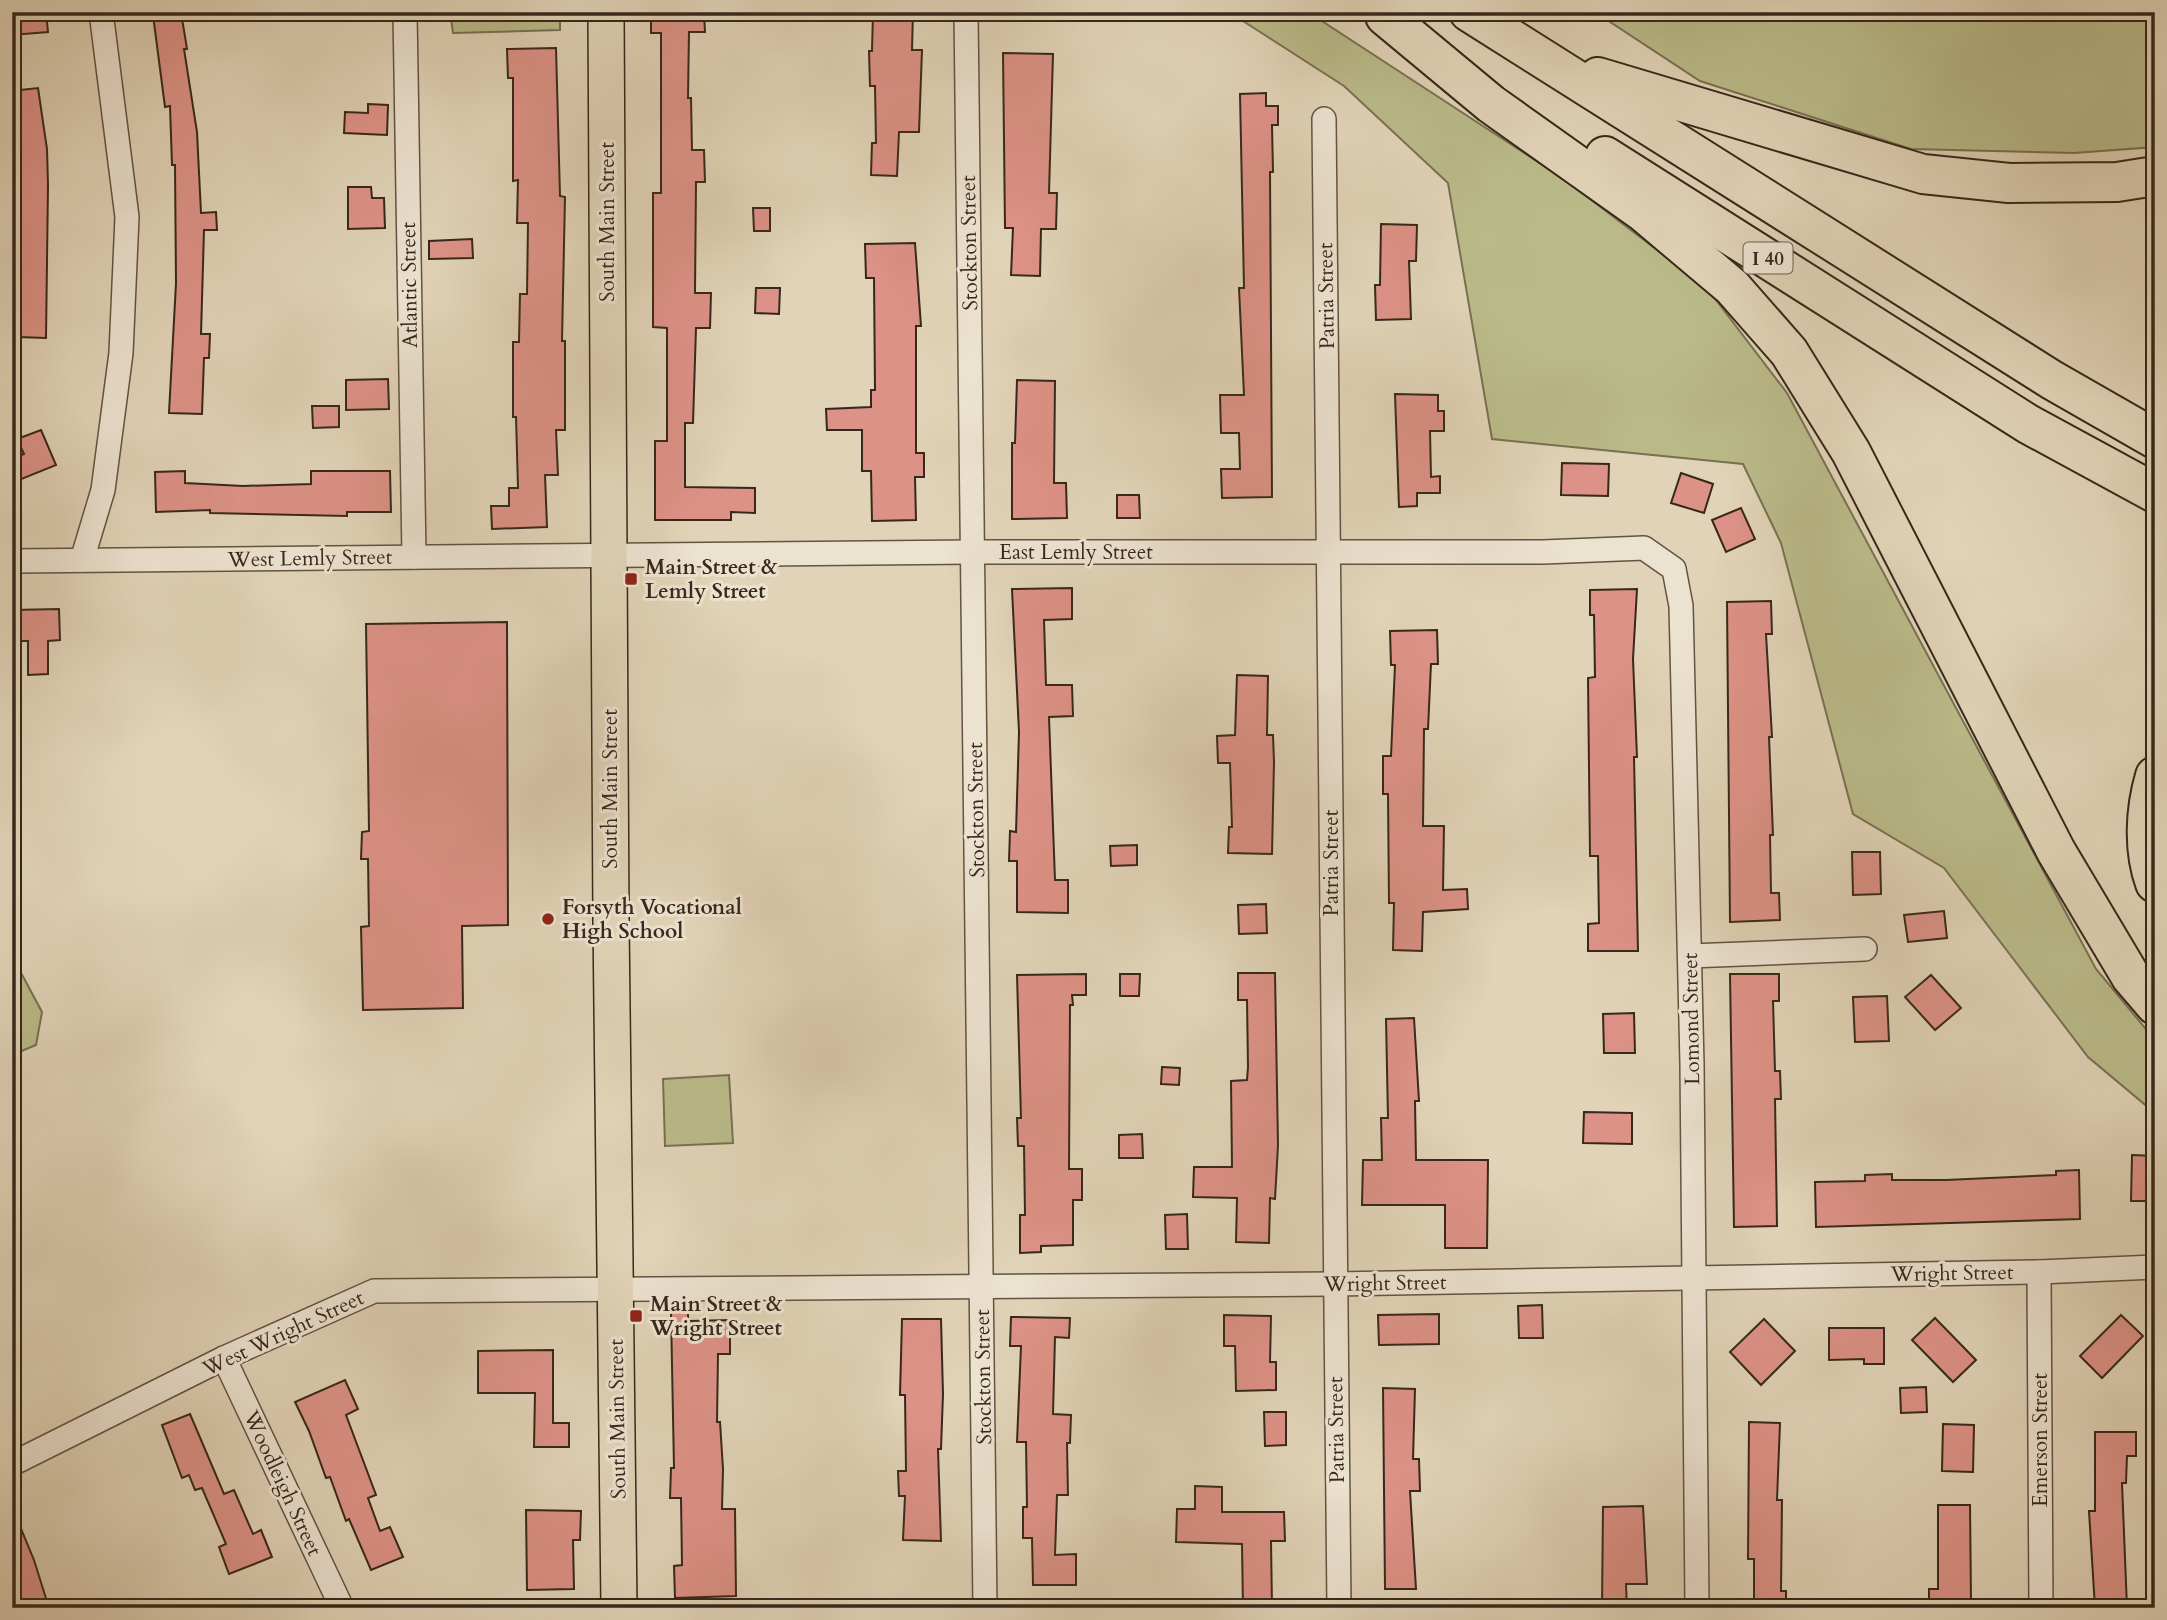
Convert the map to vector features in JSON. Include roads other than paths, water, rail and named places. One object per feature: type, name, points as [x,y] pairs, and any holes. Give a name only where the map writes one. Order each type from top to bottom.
[{"type":"highway","name":"I 40","points":[[1469,12],[2052,380],[2155,439]]},
{"type":"highway","name":"I 40","points":[[1382,14],[2028,424],[2155,493]]},
{"type":"highway","points":[[1382,14],[1491,104],[1643,212],[1732,287],[1789,352],[1850,452],[2056,851],[2131,977],[2155,1005]]},
{"type":"highway","points":[[1550,62],[1923,174],[2009,183],[2117,182],[2155,176]]},
{"type":"highway","points":[[2155,776],[2147,819],[2147,848],[2155,883]]},
{"type":"main road","name":"South Main Street","points":[[606,12],[608,556],[619,1608]]},
{"type":"street","points":[[82,560],[103,490],[119,367],[127,217],[102,12]]},
{"type":"street","name":"Atlantic Street","points":[[405,12],[414,557]]},
{"type":"street","name":"Stockton Street","points":[[966,12],[985,1608]]},
{"type":"street","name":"Patria Street","points":[[1324,118],[1339,1608]]},
{"type":"street","name":"Lomond Street","points":[[1543,552],[1644,548],[1674,569],[1681,606],[1690,956],[1697,1608]]},
{"type":"street","name":"East Lemly Street","points":[[608,556],[973,552],[1543,552]]},
{"type":"street","name":"West Lemly Street","points":[[12,561],[608,556]]},
{"type":"street","points":[[1690,956],[1865,949]]},
{"type":"street","name":"Wright Street","points":[[616,1289],[1334,1284],[2039,1272],[2155,1266]]},
{"type":"street","name":"Emerson Street","points":[[2039,1272],[2041,1608]]},
{"type":"street","name":"West Wright Street","points":[[12,1464],[224,1359],[374,1291],[616,1289]]},
{"type":"street","name":"Woodleigh Street","points":[[224,1359],[342,1608]]},
{"type":"place","name":"Main Street & Lemly Street","points":[[631,579]]},
{"type":"place","name":"Forsyth Vocational High School","points":[[548,919]]},
{"type":"place","name":"Main Street & Wright Street","points":[[636,1316]]}]
